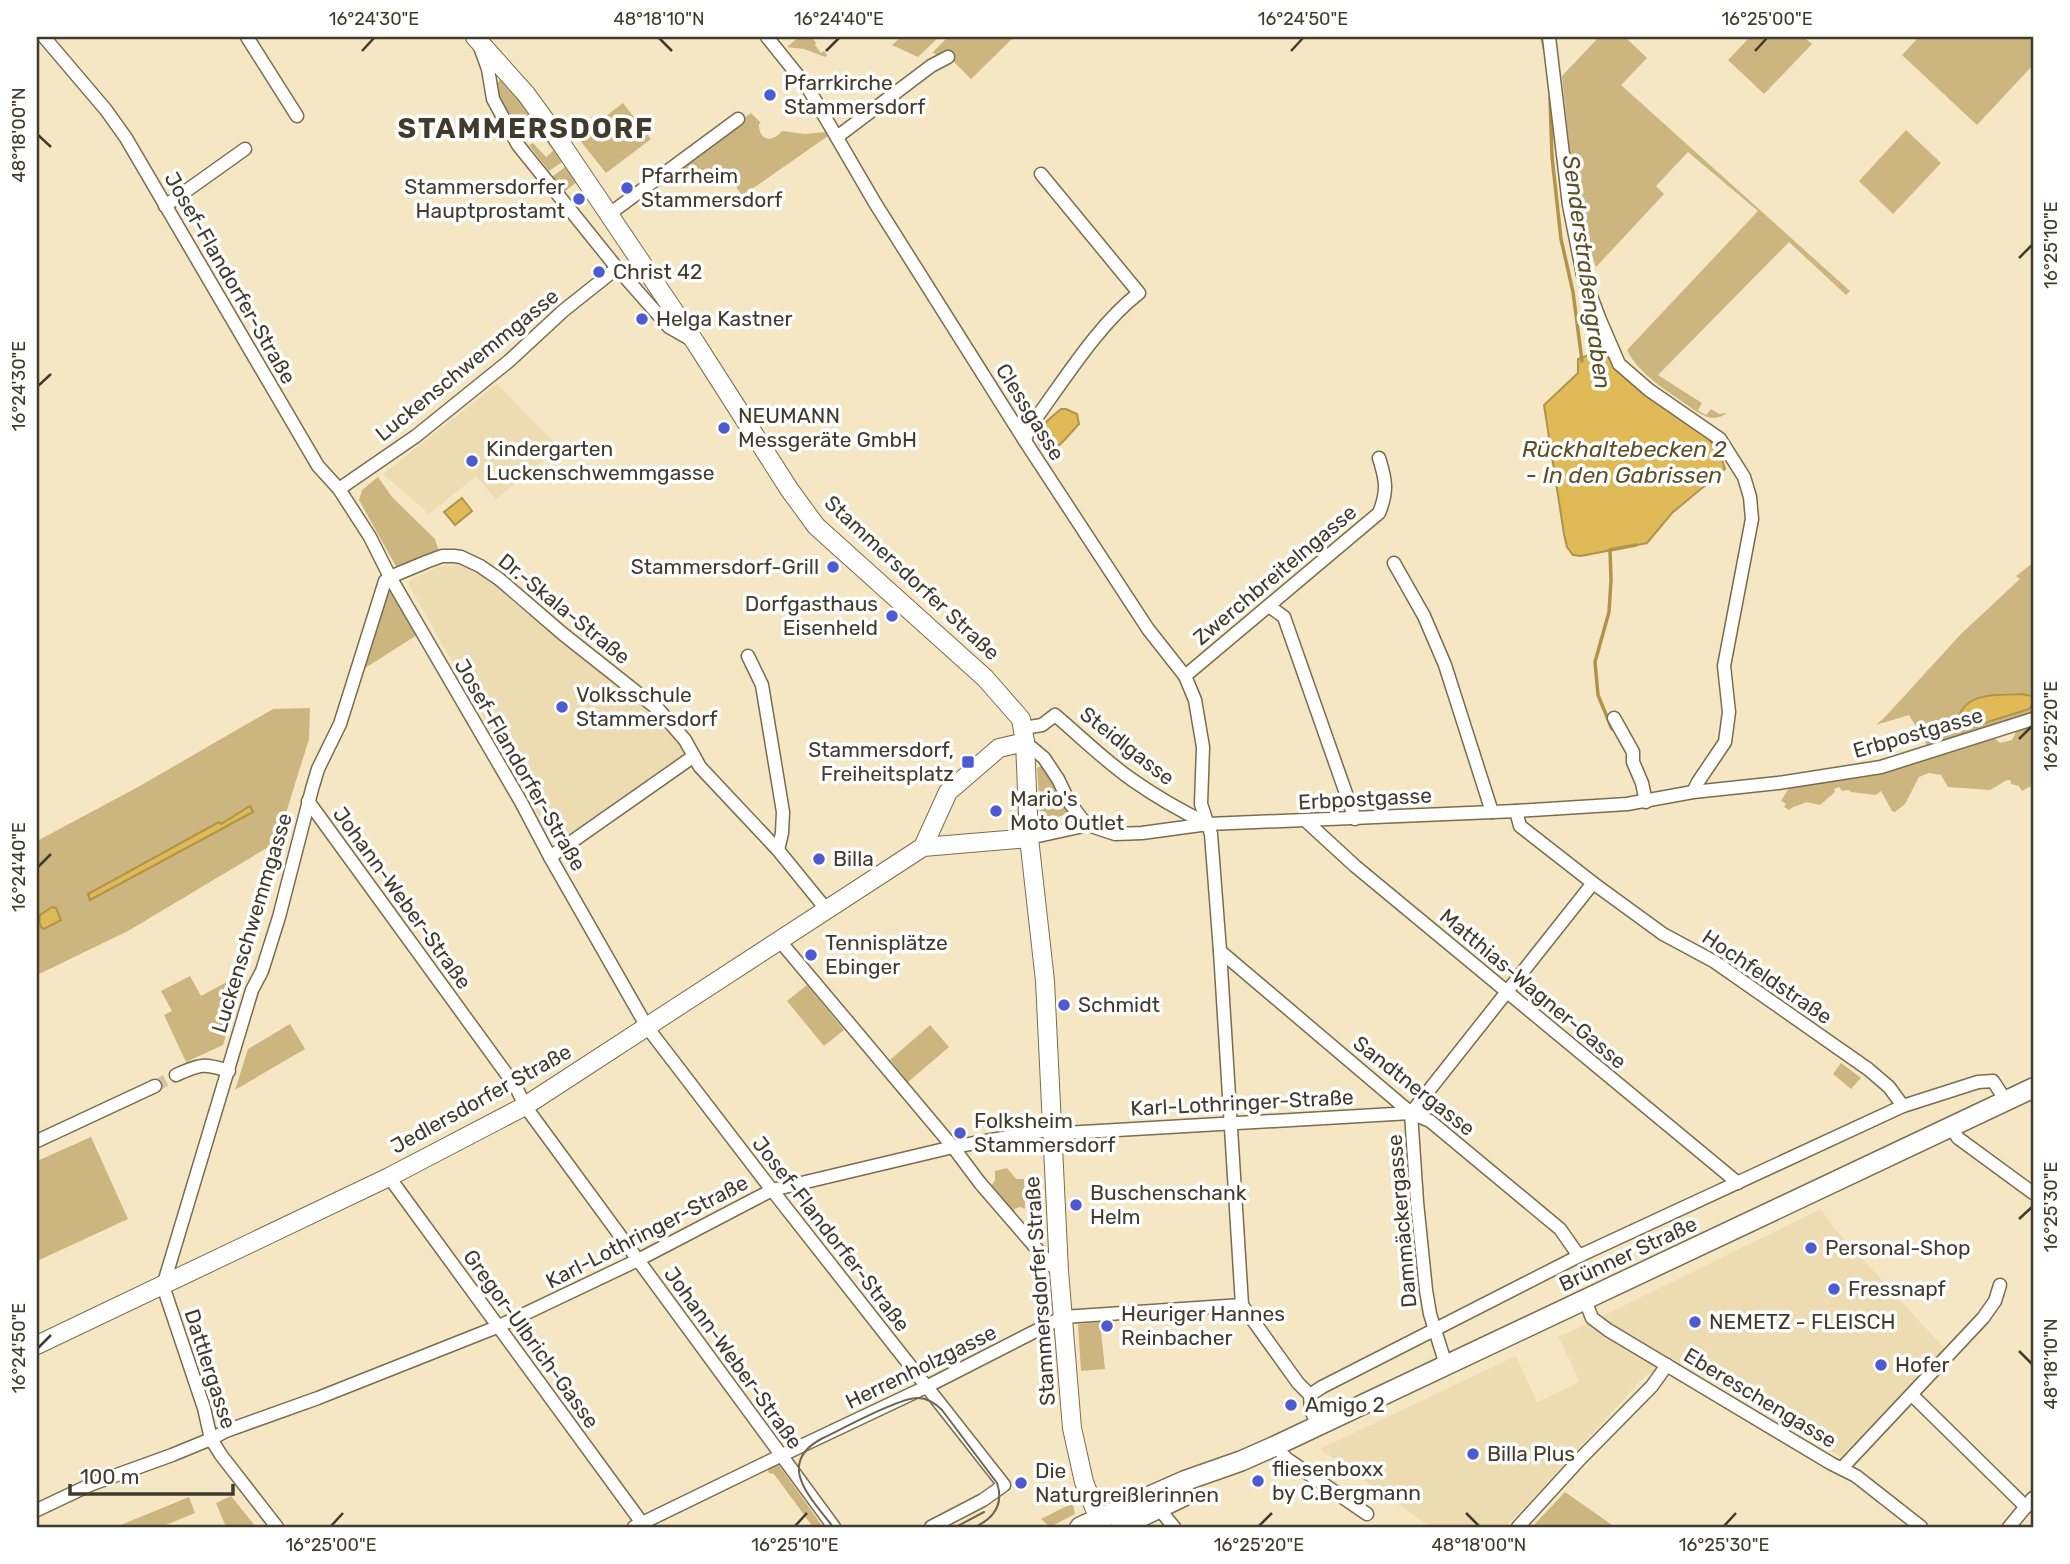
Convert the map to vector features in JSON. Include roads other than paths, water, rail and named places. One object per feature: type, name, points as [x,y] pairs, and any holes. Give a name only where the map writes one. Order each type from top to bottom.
[{"type":"main road","name":"Stammersdorfer Straße","points":[[476,37],[526,94],[565,148],[816,526],[985,678],[1021,719],[1029,838],[1045,981],[1059,1271],[1072,1428],[1094,1525]]},
{"type":"main road","points":[[1024,735],[999,748],[948,792],[923,847],[1029,838]]},
{"type":"main road","name":"Jedlersdorfer Straße","points":[[37,1345],[389,1177],[525,1105],[923,847]]},
{"type":"main road","name":"Brünner Straße","points":[[1094,1525],[1184,1482],[1241,1461],[1318,1426],[2033,1088]]},
{"type":"main road","name":"Brünner Straße","points":[[1120,1527],[1190,1493],[1241,1461]]},
{"type":"street","points":[[247,37],[297,116]]},
{"type":"street","name":"Stammersdorfer Straße","points":[[476,37],[488,69],[493,99],[518,145],[617,268],[669,327],[695,342]]},
{"type":"street","name":"Clessgasse","points":[[767,37],[808,88],[875,203],[1025,441],[1148,629],[1185,676],[1195,700],[1203,747],[1200,804],[1211,834],[1242,1305]]},
{"type":"street","points":[[1549,37],[1569,205],[1583,275],[1619,364],[1649,390],[1720,439],[1744,477],[1750,498],[1752,519],[1724,666],[1729,712],[1725,742],[1693,792]]},
{"type":"street","name":"Josef-Flandorfer-Straße","points":[[49,38],[126,138],[318,466],[339,489],[370,537],[390,577],[521,802],[647,1027],[1004,1485],[983,1500],[931,1527]]},
{"type":"street","points":[[837,138],[931,66],[948,57]]},
{"type":"street","points":[[608,215],[738,119]]},
{"type":"street","points":[[165,206],[245,149]]},
{"type":"street","points":[[1025,441],[1029,428],[1099,334],[1119,310],[1139,293],[1041,174]]},
{"type":"street","name":"Luckenschwemmgasse","points":[[339,489],[416,436],[617,268]]},
{"type":"street","name":"Zwerchbreitelngasse","points":[[1185,676],[1379,513],[1384,500],[1386,481],[1379,458]]},
{"type":"street","name":"Dr.-Skala-Straße","points":[[390,577],[442,556],[461,556],[499,579],[659,710],[685,740],[700,767],[778,850],[826,909]]},
{"type":"street","points":[[1394,563],[1424,616],[1445,665],[1492,812]]},
{"type":"street","name":"Luckenschwemmgasse","points":[[163,1286],[253,989],[262,971],[279,917],[318,769],[340,724],[382,586],[390,577]]},
{"type":"street","points":[[1269,606],[1284,617],[1355,819]]},
{"type":"street","points":[[748,656],[762,685],[783,812],[778,850]]},
{"type":"street","name":"Steidlgasse","points":[[1024,735],[1055,715],[1131,779],[1183,812],[1208,824]]},
{"type":"street","points":[[1614,718],[1633,752],[1633,762],[1646,802]]},
{"type":"street","name":"Erbpostgasse","points":[[1088,825],[1115,834],[1142,833],[1208,824],[1516,811],[1646,802],[1693,792],[1790,782],[1881,767],[2033,719]]},
{"type":"street","points":[[1024,735],[1044,758],[1069,802],[1088,825],[1029,838]]},
{"type":"street","points":[[550,857],[694,756]]},
{"type":"street","name":"Johann-Weber-Straße","points":[[308,801],[516,1087],[525,1105],[834,1527]]},
{"type":"street","name":"Hochfeldstraße","points":[[1516,811],[1520,826],[1593,883],[1663,934],[1715,962],[1868,1069],[1889,1087],[1903,1106]]},
{"type":"street","name":"Matthias-Wagner-Gasse","points":[[1306,821],[1738,1183]]},
{"type":"street","name":"Dammäckergasse","points":[[1446,1365],[1426,1290],[1411,1113],[1593,883]]},
{"type":"street","points":[[779,940],[953,1147],[980,1183],[1049,1264],[1059,1271]]},
{"type":"street","name":"Sandtnergasse","points":[[1220,951],[1411,1113],[1430,1121],[1560,1229],[1579,1256]]},
{"type":"street","points":[[176,1075],[197,1066],[207,1065],[229,1071]]},
{"type":"street","points":[[1903,1106],[1993,1081],[2006,1101]]},
{"type":"street","points":[[37,1141],[155,1086]]},
{"type":"street","name":"Brünner Straße","points":[[1310,1395],[1579,1256],[1903,1106]]},
{"type":"street","name":"Karl-Lothringer-Straße","points":[[37,1510],[92,1484],[497,1326],[638,1260],[772,1190],[953,1147],[1052,1129],[1065,1133],[1411,1113]]},
{"type":"street","points":[[1951,1127],[1958,1138],[2033,1193]]},
{"type":"street","name":"Gregor-Ulbrich-Gasse","points":[[389,1177],[638,1525]]},
{"type":"street","points":[[1842,1468],[1983,1318],[1995,1301],[2000,1285]]},
{"type":"street","name":"Dattlergasse","points":[[163,1286],[204,1408],[211,1439],[277,1527]]},
{"type":"street","name":"Ebereschengasse","points":[[1586,1300],[1590,1316],[1597,1322],[1856,1476],[1921,1527]]},
{"type":"street","points":[[1242,1305],[1298,1384],[1310,1395],[1311,1410],[1318,1426]]},
{"type":"street","name":"Herrenholzgasse","points":[[638,1525],[926,1387],[1063,1317],[1242,1305]]},
{"type":"street","points":[[1518,1527],[1652,1386],[1667,1365]]},
{"type":"street","points":[[1912,1395],[2029,1502],[2009,1527]]},
{"type":"street","points":[[1275,1446],[1287,1459],[1367,1514]]},
{"type":"street","points":[[1161,1506],[1164,1515],[1174,1527]]},
{"type":"water","name":"Rückhaltebecken 2 - In den Gabrissen","points":[[1602,350],[1620,371],[1704,433],[1720,453],[1725,469],[1672,513],[1647,543],[1581,556],[1573,555],[1567,547],[1544,405],[1578,373],[1578,359]]},
{"type":"water","points":[[1061,409],[1077,414],[1079,424],[1059,445],[1044,451],[1038,439],[1041,428]]},
{"type":"water","points":[[462,498],[472,511],[455,525],[444,512]]},
{"type":"water","points":[[1984,696],[2033,696],[2033,704],[2029,709],[1972,727],[1965,725],[1959,717],[1969,703]]},
{"type":"water","points":[[250,806],[253,812],[90,900],[88,894]]},
{"type":"water","points":[[52,907],[56,908],[61,920],[44,929],[40,925],[40,915]]},
{"type":"waterway","name":"Senderstraßengraben","points":[[1542,37],[1545,52]]},
{"type":"waterway","name":"Senderstraßengraben","points":[[1550,98],[1552,157],[1561,239],[1573,292],[1582,361]]},
{"type":"waterway","name":"Senderstraßengraben","points":[[1612,729],[1598,695],[1595,662],[1609,612],[1610,550],[1636,545]]},
{"type":"tunnel","points":[[155,1086],[176,1075]]},
{"type":"tram line","points":[[833,1527],[801,1481],[801,1458],[808,1448],[823,1438],[885,1408],[918,1398],[931,1401],[942,1410],[997,1483],[999,1497],[996,1510],[975,1527]]},
{"type":"tram line","points":[[956,1527],[984,1512]]},
{"type":"place","name":"Pfarrkirche Stammersdorf","points":[[770,95]]},
{"type":"place","name":"Pfarrheim Stammersdorf","points":[[627,188]]},
{"type":"place","name":"Stammersdorfer Hauptprostamt","points":[[579,199]]},
{"type":"place","name":"Christ 42","points":[[599,272]]},
{"type":"place","name":"Helga Kastner","points":[[642,319]]},
{"type":"place","name":"NEUMANN Messgeräte GmbH","points":[[724,428]]},
{"type":"place","name":"Kindergarten Luckenschwemmgasse","points":[[472,461]]},
{"type":"place","name":"Stammersdorf-Grill","points":[[833,567]]},
{"type":"place","name":"Dorfgasthaus Eisenheld","points":[[892,616]]},
{"type":"place","name":"Volksschule Stammersdorf","points":[[562,707]]},
{"type":"place","name":"Stammersdorf, Freiheitsplatz","points":[[968,762]]},
{"type":"place","name":"Mario's Moto Outlet","points":[[996,811]]},
{"type":"place","name":"Billa","points":[[819,859]]},
{"type":"place","name":"Tennisplätze Ebinger","points":[[811,955]]},
{"type":"place","name":"Schmidt","points":[[1064,1005]]},
{"type":"place","name":"Folksheim Stammersdorf","points":[[960,1133]]},
{"type":"place","name":"Buschenschank Helm","points":[[1076,1205]]},
{"type":"place","name":"Personal-Shop","points":[[1811,1248]]},
{"type":"place","name":"Fressnapf","points":[[1834,1289]]},
{"type":"place","name":"NEMETZ - FLEISCH","points":[[1695,1322]]},
{"type":"place","name":"Heuriger Hannes Reinbacher","points":[[1107,1326]]},
{"type":"place","name":"Hofer","points":[[1881,1365]]},
{"type":"place","name":"Amigo 2","points":[[1291,1405]]},
{"type":"place","name":"Billa Plus","points":[[1473,1454]]},
{"type":"place","name":"fliesenboxx by C.Bergmann","points":[[1258,1481]]},
{"type":"place","name":"Die Naturgreißlerinnen","points":[[1021,1483]]},
{"type":"district","name":"STAMMERSDORF","points":[[526,128]]}]
